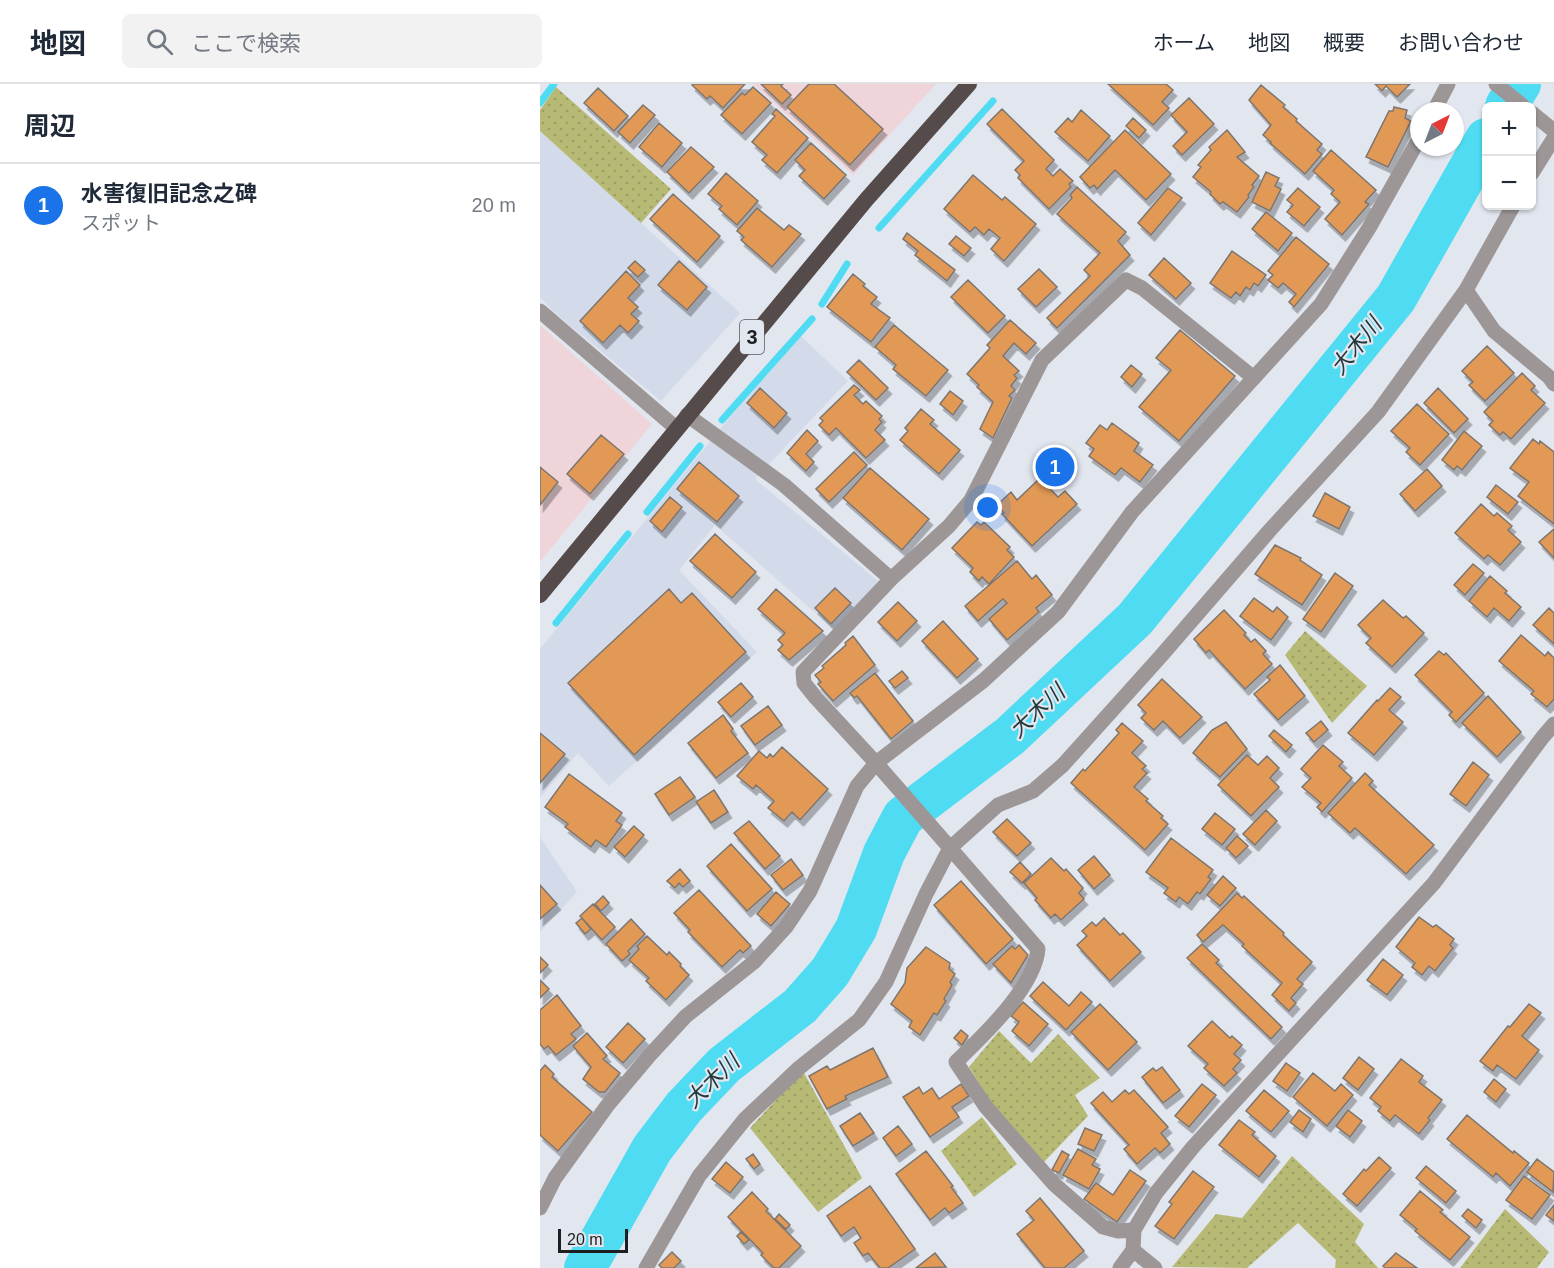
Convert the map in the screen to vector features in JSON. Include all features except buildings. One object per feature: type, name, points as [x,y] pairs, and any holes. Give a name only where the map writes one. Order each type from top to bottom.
[{"type":"highway","name":"3","points":[[540,595],[866,200],[969,84]]},
{"type":"street","points":[[1439,102],[1448,84]]},
{"type":"street","points":[[1496,84],[1518,102]]},
{"type":"street","points":[[1536,117],[1552,132],[1536,165]]},
{"type":"street","points":[[540,1208],[562,1169],[607,1106],[649,1056],[686,1016],[754,962],[786,927],[810,891],[857,786],[876,763],[983,681],[1058,612],[1132,512],[1321,304],[1369,228],[1410,155]]},
{"type":"street","points":[[645,1268],[699,1176],[745,1119],[799,1068],[859,1020],[886,982],[926,894],[950,848],[998,805],[1033,791],[1063,765],[1270,530],[1378,412],[1466,290],[1511,210]]},
{"type":"street","points":[[1134,1230],[1118,1231],[1103,1227],[1054,1184],[986,1107],[956,1062],[1004,1011],[1029,980],[1038,949],[804,683],[804,672],[891,579],[949,526],[971,500],[1042,360],[1126,280],[1142,288],[1254,378]]},
{"type":"street","points":[[1466,290],[1494,331],[1549,377],[1554,384]]},
{"type":"street","points":[[540,311],[682,421],[784,485],[891,579]]},
{"type":"street","points":[[1120,1268],[1133,1250],[1134,1230],[1156,1193],[1193,1147],[1434,883],[1554,724]]},
{"type":"street","points":[[1133,1250],[1155,1268]]},
{"type":"shaded area","points":[[753,84],[936,84],[853,175]]},
{"type":"shaded area","points":[[540,131],[740,313],[661,401],[554,312],[540,297]]},
{"type":"shaded area","points":[[540,325],[652,424],[540,562]]},
{"type":"shaded area","points":[[801,336],[848,381],[755,479],[878,581],[836,631],[715,525],[679,570],[757,652],[609,786],[578,753],[540,798],[540,649],[725,423]]},
{"type":"shaded area","points":[[540,837],[577,892],[540,932]]},
{"type":"green space","points":[[556,87],[671,189],[641,223],[540,131],[540,110]]},
{"type":"green space","points":[[1305,631],[1367,686],[1332,723],[1285,655]]},
{"type":"green space","points":[[999,1031],[1031,1063],[1058,1034],[1100,1078],[1075,1095],[1088,1116],[1044,1162],[992,1104],[969,1067]]},
{"type":"green space","points":[[803,1071],[862,1178],[818,1212],[750,1128]]},
{"type":"green space","points":[[982,1117],[1017,1164],[974,1197],[941,1151]]},
{"type":"green space","points":[[1292,1156],[1364,1224],[1355,1242],[1378,1268],[1335,1268],[1336,1260],[1298,1223],[1247,1268],[1172,1267],[1216,1214],[1242,1218]]},
{"type":"green space","points":[[1505,1209],[1549,1252],[1537,1268],[1460,1268]]},
{"type":"waterway","points":[[540,103],[554,84]]},
{"type":"waterway","name":"大木川","points":[[1509,102],[1520,84]]},
{"type":"waterway","points":[[879,228],[993,101]]},
{"type":"waterway","name":"大木川","points":[[585,1268],[652,1149],[684,1107],[724,1065],[800,1006],[830,972],[856,929],[884,853],[903,817],[1010,736],[1135,619],[1396,298],[1482,146]]},
{"type":"waterway","points":[[822,304],[847,264]]},
{"type":"waterway","points":[[722,420],[812,319]]},
{"type":"waterway","points":[[647,512],[700,446]]},
{"type":"waterway","points":[[556,623],[628,534]]},
{"type":"place","name":"水害復旧記念之碑","points":[[1055,467]]}]
